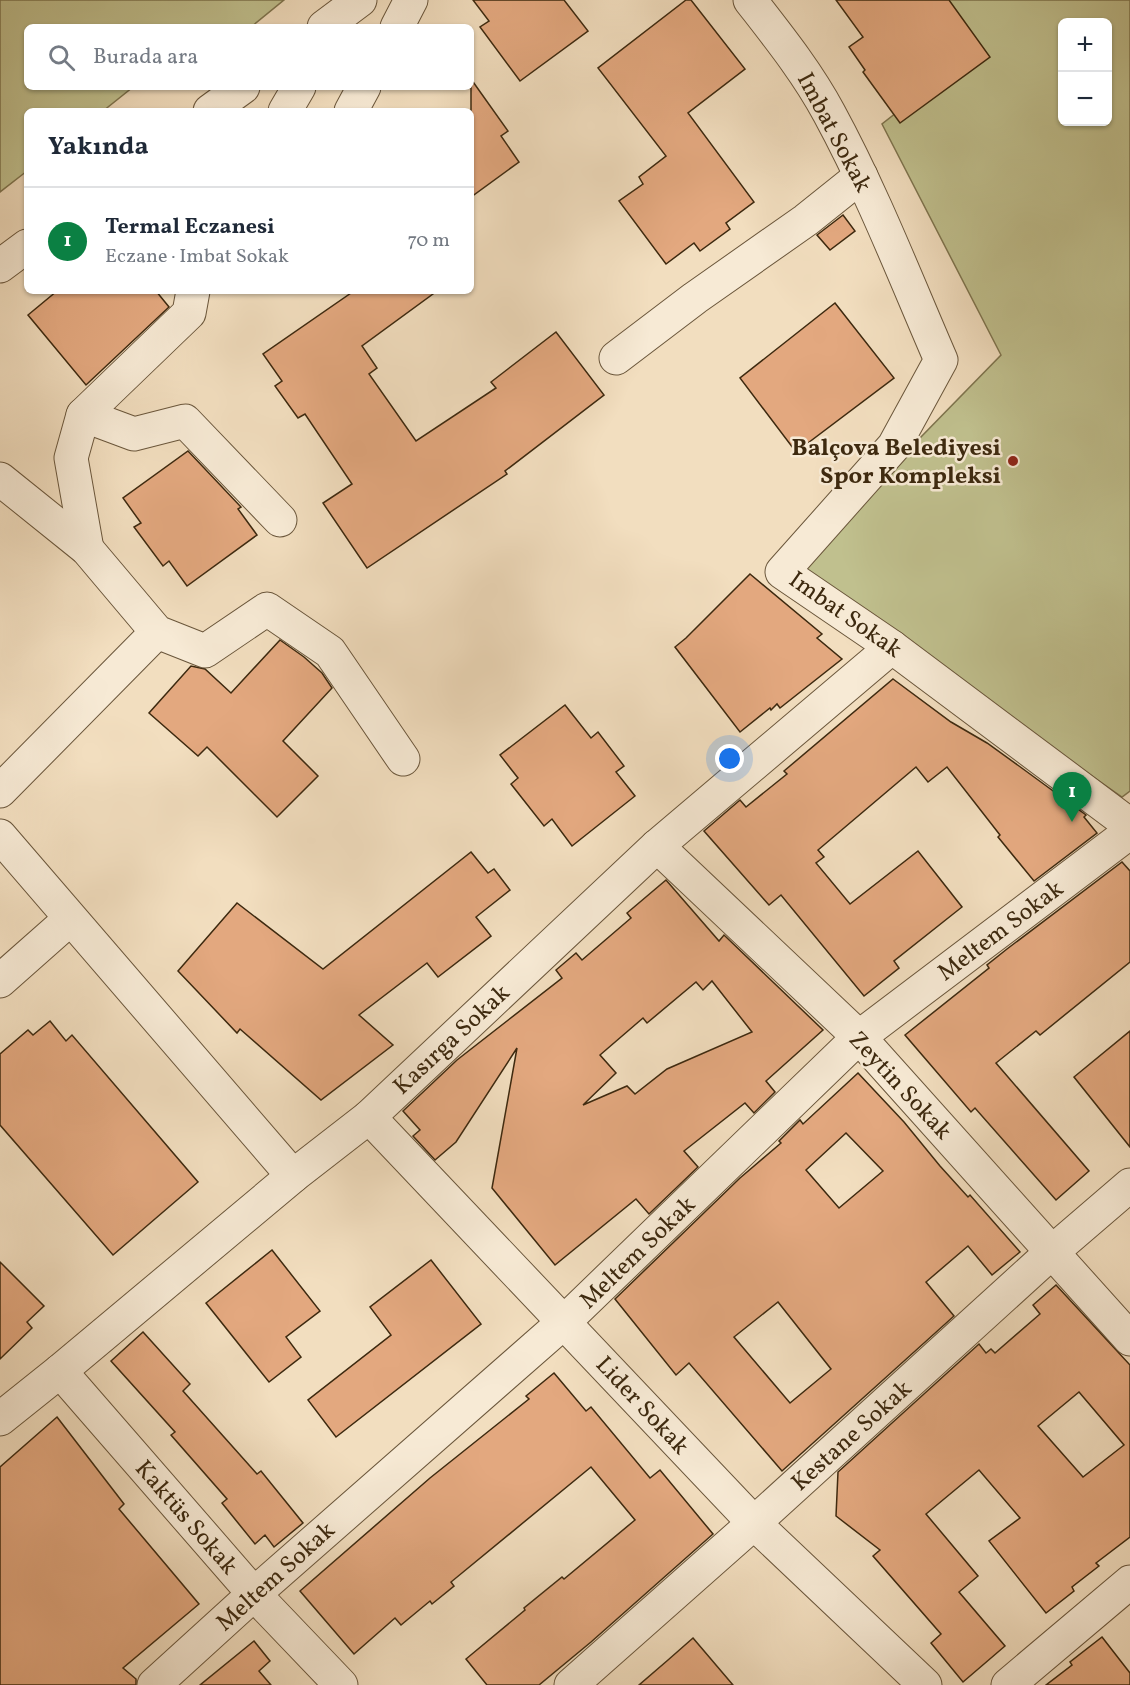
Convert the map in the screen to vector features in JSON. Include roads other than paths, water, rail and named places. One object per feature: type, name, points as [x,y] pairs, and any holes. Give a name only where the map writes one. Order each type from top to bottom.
[{"type":"street","points":[[328,24],[360,0]]},
{"type":"street","points":[[399,24],[411,0]]},
{"type":"street","name":"Imbat Sokak","points":[[750,0],[790,51],[828,111],[861,176],[941,360],[894,446],[782,572],[892,647],[1130,825]]},
{"type":"street","points":[[214,108],[239,90]]},
{"type":"street","points":[[287,108],[297,90]]},
{"type":"street","points":[[353,108],[362,90]]},
{"type":"street","points":[[616,358],[695,298],[806,220],[861,176]]},
{"type":"street","points":[[0,266],[24,248]]},
{"type":"street","points":[[87,549],[71,458],[83,415],[189,313],[192,294]]},
{"type":"street","points":[[83,415],[134,434],[185,421],[280,520]]},
{"type":"street","points":[[0,479],[87,549],[157,632],[205,651],[267,609],[330,652],[403,759]]},
{"type":"street","points":[[0,791],[157,632]]},
{"type":"street","name":"Kasırga Sokak","points":[[0,1419],[294,1176],[369,1117],[657,846],[892,647]]},
{"type":"street","name":"Meltem Sokak","points":[[154,1685],[254,1594],[564,1322],[858,1037],[1130,831]]},
{"type":"street","points":[[0,836],[70,920],[294,1176]]},
{"type":"street","name":"Zeytin Sokak","points":[[657,846],[858,1037],[1130,1339]]},
{"type":"street","points":[[0,981],[70,920]]},
{"type":"street","name":"Lider Sokak","points":[[369,1117],[754,1523],[925,1685]]},
{"type":"street","name":"Kestane Sokak","points":[[571,1685],[754,1523],[1052,1252],[1130,1185]]},
{"type":"street","name":"Kaktüs Sokak","points":[[60,1371],[254,1594],[341,1685]]},
{"type":"street","points":[[1008,1685],[1130,1582]]},
{"type":"place","name":"Balçova Belediyesi Spor Kompleksi","points":[[1013,461]]},
{"type":"place","name":"Termal Eczanesi","points":[[1072,822]]}]
